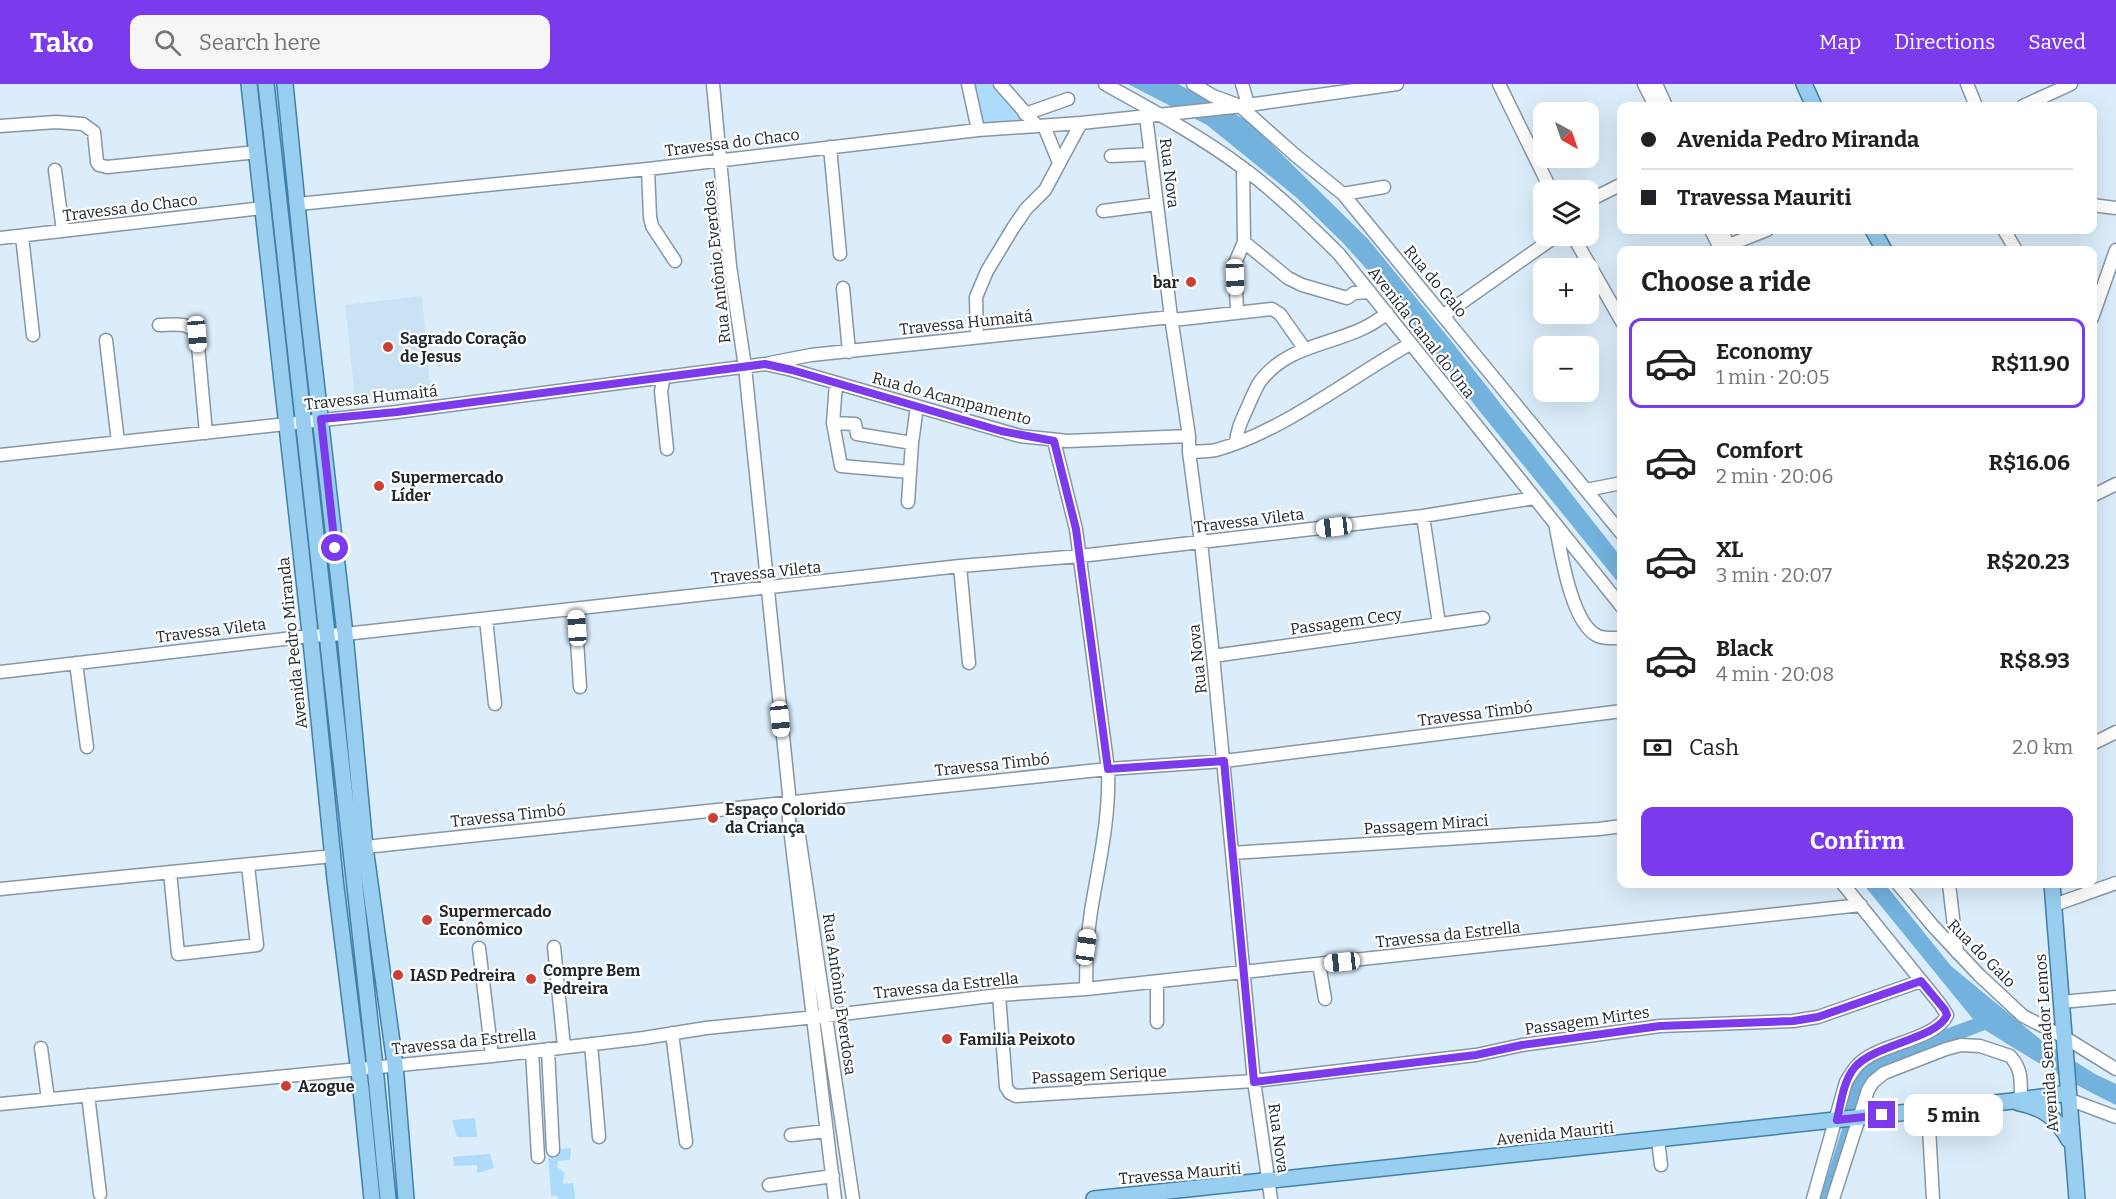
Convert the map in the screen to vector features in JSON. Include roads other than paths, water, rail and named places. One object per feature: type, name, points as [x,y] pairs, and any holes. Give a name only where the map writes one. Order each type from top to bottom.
[{"type":"main road","name":"Avenida Pedro Miranda","points":[[249,84],[372,1199]]},
{"type":"main road","points":[[267,84],[388,1199]]},
{"type":"main road","points":[[285,84],[345,634],[365,847],[395,1064],[406,1199]]},
{"type":"main road","points":[[1804,84],[1812,102]]},
{"type":"main road","name":"Avenida Senador Lemos","points":[[2052,888],[2077,1199]]},
{"type":"main road","points":[[1850,1119],[2018,1101],[2068,1093]]},
{"type":"main road","points":[[2018,1101],[2049,1113],[2063,1129],[2071,1143]]},
{"type":"main road","name":"Avenida Mauriti","points":[[1269,1182],[1850,1119]]},
{"type":"main road","name":"Travessa Mauriti","points":[[1094,1199],[1269,1182]]},
{"type":"street","name":"Rua Antônio Everdosa","points":[[713,84],[722,160],[730,266],[744,367],[790,799],[820,1016],[852,1198]]},
{"type":"street","points":[[968,84],[978,130]]},
{"type":"street","points":[[1000,84],[1025,114],[1041,126],[1059,163]]},
{"type":"street","points":[[1105,84],[1166,114]]},
{"type":"street","name":"Rua do Galo","points":[[1193,84],[1213,96],[1241,106],[1295,155],[1343,194],[1617,528]]},
{"type":"street","points":[[1241,106],[1242,84]]},
{"type":"street","name":"Travessa do Chaco","points":[[298,204],[648,169],[978,130],[1081,123],[1241,106],[1352,88],[1397,84]]},
{"type":"street","points":[[1499,84],[1546,180]]},
{"type":"street","points":[[1644,84],[1653,102]]},
{"type":"street","points":[[1656,84],[1664,102]]},
{"type":"street","points":[[1966,84],[1974,102]]},
{"type":"street","points":[[2043,102],[2071,84]]},
{"type":"street","points":[[1025,114],[1068,99]]},
{"type":"street","name":"Avenida Canal do Una","points":[[1166,114],[1243,168],[1336,251],[1617,601]]},
{"type":"street","name":"Rua Nova","points":[[1146,116],[1189,436],[1224,761],[1254,1082],[1270,1199]]},
{"type":"street","points":[[0,126],[56,122],[83,124],[94,132],[97,162],[107,167],[257,152]]},
{"type":"street","points":[[977,336],[976,297],[987,271],[1020,218],[1045,190],[1081,123]]},
{"type":"street","points":[[830,147],[840,254]]},
{"type":"street","points":[[1112,156],[1151,154]]},
{"type":"street","points":[[1237,312],[1235,263],[1244,242],[1243,168]]},
{"type":"street","points":[[648,169],[652,226],[675,261]]},
{"type":"street","points":[[55,170],[63,231]]},
{"type":"street","points":[[1599,196],[1617,186]]},
{"type":"street","points":[[1343,194],[1384,188]]},
{"type":"street","points":[[1103,211],[1157,204]]},
{"type":"street","points":[[2097,206],[2116,208]]},
{"type":"street","name":"Travessa do Chaco","points":[[0,238],[263,208]]},
{"type":"street","points":[[1730,246],[1758,234]]},
{"type":"street","points":[[22,236],[33,335]]},
{"type":"street","points":[[1244,242],[1288,278],[1302,285],[1347,298],[1354,293],[1370,292]]},
{"type":"street","points":[[1444,315],[1542,246]]},
{"type":"street","points":[[1580,246],[1617,313]]},
{"type":"street","points":[[2097,304],[2116,250]]},
{"type":"street","points":[[843,288],[849,352]]},
{"type":"street","name":"Travessa Humaitá","points":[[765,364],[812,355],[977,336],[1268,309],[1276,311],[1304,348]]},
{"type":"street","points":[[1236,443],[1238,428],[1259,384],[1280,362],[1304,348],[1367,328],[1387,313]]},
{"type":"street","points":[[159,325],[185,325],[197,334],[206,432]]},
{"type":"street","points":[[106,340],[118,442]]},
{"type":"street","points":[[1189,452],[1214,450],[1236,443],[1295,413],[1410,344]]},
{"type":"street","name":"Rua do Acampamento","points":[[744,367],[765,364],[792,370],[1001,431],[1054,441],[1189,436]]},
{"type":"street","name":"Travessa Humaitá","points":[[0,455],[397,412],[744,367]]},
{"type":"street","points":[[664,377],[662,391],[667,449]]},
{"type":"street","points":[[836,383],[834,423],[841,466],[910,472]]},
{"type":"street","points":[[908,502],[917,406]]},
{"type":"street","points":[[834,423],[855,424],[857,434],[912,443]]},
{"type":"street","points":[[1054,441],[1076,529],[1108,769],[1106,832],[1086,947],[1086,989]]},
{"type":"street","points":[[1586,490],[1617,484]]},
{"type":"street","points":[[2097,494],[2116,484]]},
{"type":"street","name":"Travessa Vileta","points":[[0,672],[960,566],[1080,556],[1423,516],[1534,498]]},
{"type":"street","points":[[1423,516],[1439,624]]},
{"type":"street","points":[[1556,527],[1576,610],[1586,627],[1598,636],[1617,638]]},
{"type":"street","points":[[1566,573],[1583,559]]},
{"type":"street","points":[[960,566],[969,663]]},
{"type":"street","points":[[575,609],[580,687]]},
{"type":"street","name":"Passagem Cecy","points":[[1213,656],[1483,618]]},
{"type":"street","points":[[486,619],[495,704]]},
{"type":"street","points":[[76,663],[87,747]]},
{"type":"street","name":"Travessa Timbó","points":[[365,847],[790,799],[1108,769],[1224,761],[1617,712]]},
{"type":"street","points":[[2097,742],[2116,732]]},
{"type":"street","name":"Passagem Miraci","points":[[1232,853],[1599,829],[1617,826]]},
{"type":"street","points":[[0,889],[333,856]]},
{"type":"street","points":[[170,872],[178,954],[257,945],[248,866]]},
{"type":"street","points":[[2054,905],[2116,883]]},
{"type":"street","points":[[1833,1199],[1850,1119],[1846,1082],[1855,1068],[1868,1056],[1933,1029],[1945,1020],[1947,1015],[1846,888]]},
{"type":"street","name":"Rua do Galo","points":[[1902,888],[1933,926],[1979,975],[2023,1016],[2064,1037],[2116,1069]]},
{"type":"street","points":[[1950,888],[1958,952]]},
{"type":"street","name":"Travessa da Estrella","points":[[0,1104],[492,1056],[706,1028],[999,994],[1156,982],[1861,905]]},
{"type":"street","points":[[554,947],[564,1047]]},
{"type":"street","points":[[479,948],[492,1056]]},
{"type":"street","points":[[1320,964],[1325,999]]},
{"type":"street","name":"Passagem Mirtes","points":[[1254,1082],[1476,1055],[1522,1045],[1660,1026],[1793,1021],[1818,1017],[1921,981]]},
{"type":"street","points":[[1156,982],[1157,1022]]},
{"type":"street","name":"Passagem Serique","points":[[999,994],[1006,1087],[1012,1095],[1254,1082]]},
{"type":"street","points":[[2061,1002],[2116,997]]},
{"type":"street","name":"Rua Antônio Everdosa","points":[[820,1016],[827,1131],[835,1199]]},
{"type":"street","points":[[672,1033],[686,1142]]},
{"type":"street","points":[[591,1044],[599,1137]]},
{"type":"street","points":[[1814,1199],[1850,1119],[1878,1077],[1946,1049],[1961,1045],[1980,1046],[2010,1056],[2019,1068],[2018,1101]]},
{"type":"street","points":[[41,1048],[48,1099]]},
{"type":"street","points":[[548,1049],[553,1150]]},
{"type":"street","points":[[532,1051],[538,1157]]},
{"type":"street","points":[[2100,1060],[2116,1060]]},
{"type":"street","points":[[2068,1093],[2116,1117]]},
{"type":"street","points":[[88,1095],[100,1194]]},
{"type":"street","points":[[1928,1110],[1932,1199]]},
{"type":"street","points":[[791,1136],[827,1131]]},
{"type":"street","points":[[1658,1140],[1661,1165]]},
{"type":"street","points":[[769,1185],[832,1176]]},
{"type":"waterway","points":[[1416,340],[1422,335]]},
{"type":"place","name":"bar","points":[[1191,282]]},
{"type":"place","name":"Sagrado Coração de Jesus","points":[[388,347]]},
{"type":"place","name":"Supermercado Líder","points":[[379,486]]},
{"type":"place","name":"Espaço Colorido da Criança","points":[[713,818]]},
{"type":"place","name":"Supermercado Econômico","points":[[427,920]]},
{"type":"place","name":"IASD Pedreira","points":[[398,975]]},
{"type":"place","name":"Compre Bem Pedreira","points":[[531,979]]},
{"type":"place","name":"Familia Peixoto","points":[[947,1039]]},
{"type":"place","name":"Azogue","points":[[286,1086]]}]
